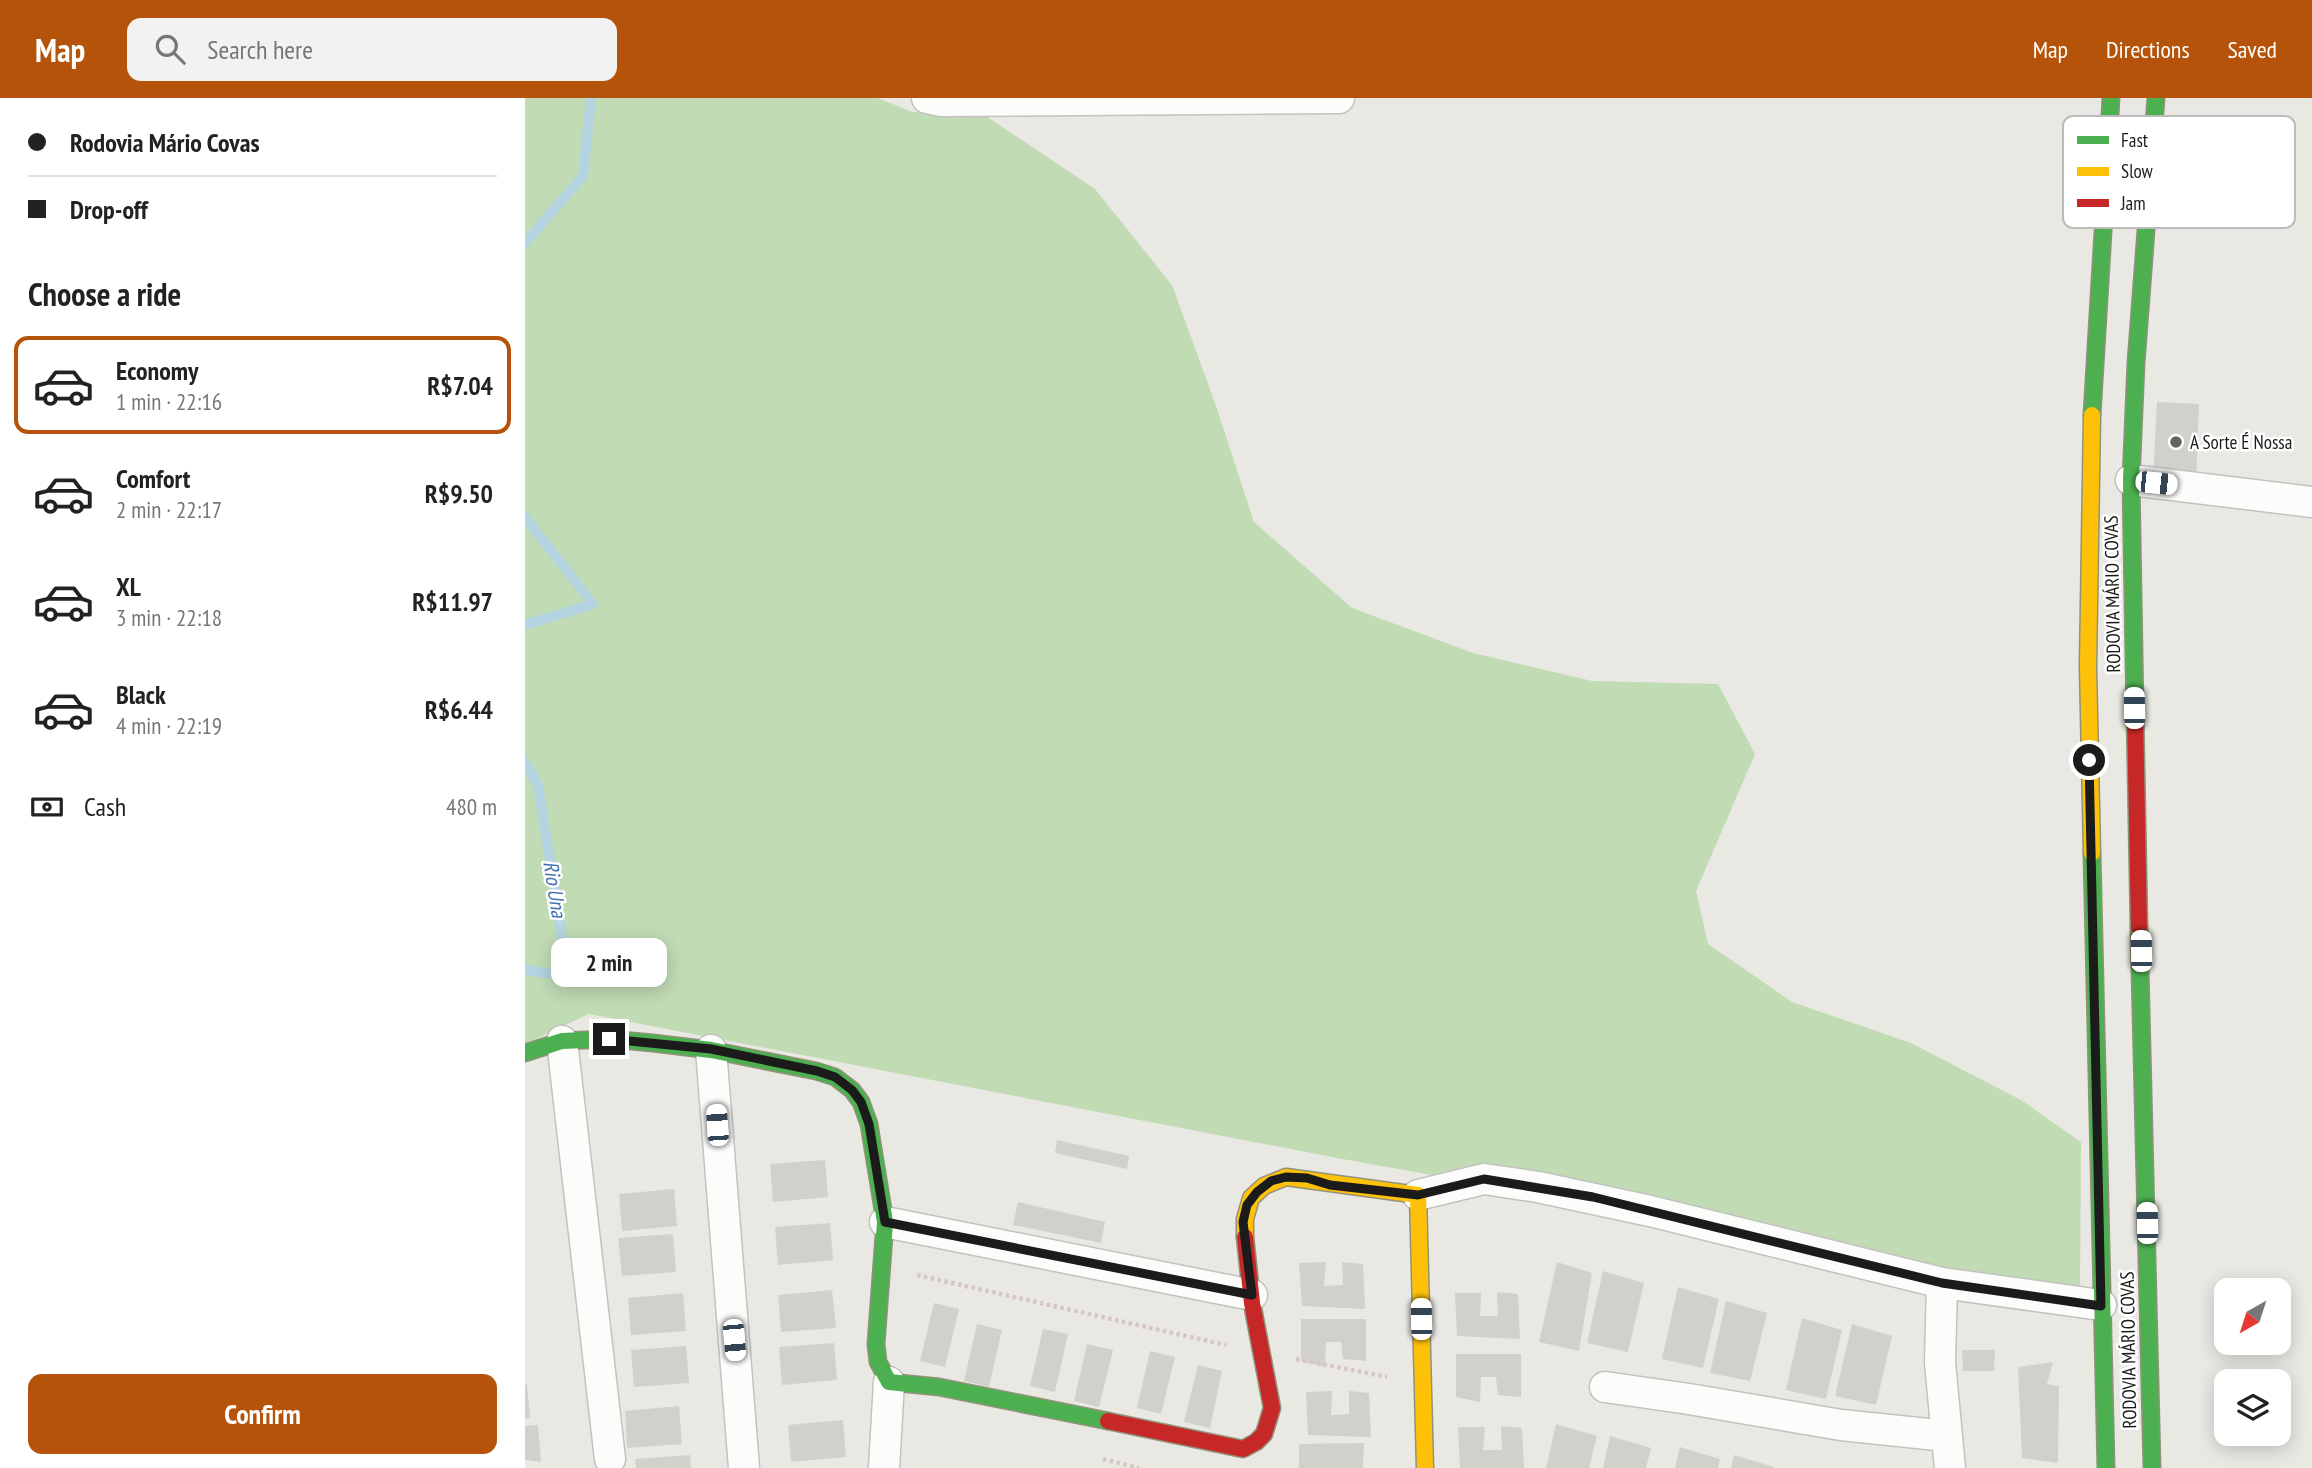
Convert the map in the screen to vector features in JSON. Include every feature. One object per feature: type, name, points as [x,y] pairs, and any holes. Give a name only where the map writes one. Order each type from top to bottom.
[{"type":"main road","name":"RODOVIA MÁRIO COVAS","points":[[2110,116],[2111,98]]},
{"type":"main road","name":"RODOVIA MÁRIO COVAS","points":[[2155,116],[2156,98]]},
{"type":"main road","name":"RODOVIA MÁRIO COVAS","points":[[2103,228],[2093,378],[2088,667],[2103,1146],[2101,1306],[2106,1468]]},
{"type":"main road","name":"RODOVIA MÁRIO COVAS","points":[[2146,228],[2131,481],[2139,1145],[2152,1468]]},
{"type":"main road","points":[[525,1053],[562,1041],[609,1039],[711,1049],[835,1077],[852,1090],[861,1102],[869,1124],[885,1222],[876,1345],[878,1362],[889,1382],[939,1387],[1243,1449],[1251,1457],[1267,1431],[1272,1408],[1252,1295],[1243,1222],[1247,1205],[1257,1192],[1271,1181],[1286,1177],[1418,1195],[1425,1468]]},
{"type":"street","points":[[927,98],[951,101],[1339,98]]},
{"type":"street","points":[[2131,481],[2312,502]]},
{"type":"street","points":[[562,1041],[610,1459]]},
{"type":"street","points":[[711,1049],[744,1468]]},
{"type":"street","points":[[1418,1195],[1484,1179],[1538,1186],[1639,1208],[1942,1283],[2101,1306]]},
{"type":"street","points":[[885,1222],[1252,1295]]},
{"type":"street","points":[[1942,1283],[1940,1363],[1950,1468]]},
{"type":"street","points":[[884,1468],[889,1382]]},
{"type":"street","points":[[1605,1387],[1841,1425],[1947,1436]]},
{"type":"path","points":[[882,1267],[1262,1353],[1422,1384]]},
{"type":"green space","points":[[525,98],[878,98],[912,112],[980,112],[1095,189],[1172,285],[1254,522],[1352,608],[1473,653],[1592,681],[1718,684],[1755,754],[1696,891],[1708,944],[1792,1002],[1911,1043],[2021,1100],[2081,1142],[2080,1291],[1337,1158],[589,1014],[525,1044]]},
{"type":"building","name":"A Sorte É Nossa","points":[[2157,402],[2199,404],[2196,483],[2153,481]]},
{"type":"building","points":[[1057,1140],[1129,1156],[1127,1169],[1055,1153]]},
{"type":"building","points":[[825,1160],[828,1197],[773,1202],[770,1164]]},
{"type":"building","points":[[674,1189],[677,1226],[622,1231],[619,1194]]},
{"type":"building","points":[[1018,1202],[1105,1222],[1101,1243],[1013,1225]]},
{"type":"building","points":[[830,1223],[833,1260],[778,1265],[775,1227]]},
{"type":"building","points":[[673,1234],[676,1272],[622,1276],[618,1238]]},
{"type":"building","points":[[1326,1262],[1324,1286],[1343,1285],[1342,1262],[1363,1264],[1365,1309],[1302,1306],[1299,1263]]},
{"type":"building","points":[[1557,1262],[1592,1273],[1579,1351],[1539,1342]]},
{"type":"building","points":[[1603,1271],[1644,1283],[1628,1352],[1587,1343]]},
{"type":"building","points":[[1678,1287],[1719,1299],[1703,1368],[1662,1359]]},
{"type":"building","points":[[832,1290],[836,1328],[781,1332],[778,1295]]},
{"type":"building","points":[[1497,1292],[1518,1294],[1520,1339],[1457,1336],[1455,1293],[1481,1293],[1480,1316],[1498,1316]]},
{"type":"building","points":[[683,1293],[686,1331],[631,1335],[628,1298]]},
{"type":"building","points":[[1726,1301],[1767,1313],[1750,1381],[1710,1373]]},
{"type":"building","points":[[934,1303],[959,1309],[945,1367],[920,1361]]},
{"type":"building","points":[[1802,1318],[1842,1330],[1826,1399],[1786,1390]]},
{"type":"building","points":[[1301,1319],[1366,1319],[1366,1361],[1343,1359],[1341,1342],[1326,1342],[1325,1367],[1301,1361]]},
{"type":"building","points":[[977,1324],[1002,1330],[989,1387],[964,1381]]},
{"type":"building","points":[[1852,1324],[1892,1336],[1876,1405],[1835,1396]]},
{"type":"building","points":[[1043,1329],[1068,1334],[1055,1392],[1030,1386]]},
{"type":"building","points":[[834,1343],[837,1380],[782,1385],[779,1347]]},
{"type":"building","points":[[1087,1344],[1113,1350],[1099,1407],[1074,1401]]},
{"type":"building","points":[[686,1346],[689,1383],[634,1387],[631,1350]]},
{"type":"building","points":[[1962,1350],[1995,1350],[1994,1371],[1963,1371]]},
{"type":"building","points":[[1150,1351],[1175,1357],[1161,1414],[1137,1408]]},
{"type":"building","points":[[1456,1354],[1521,1354],[1521,1397],[1498,1395],[1496,1377],[1481,1377],[1480,1402],[1456,1397]]},
{"type":"building","points":[[2053,1362],[2047,1384],[2059,1386],[2058,1463],[2022,1458],[2018,1367]]},
{"type":"building","points":[[1198,1365],[1222,1371],[1210,1428],[1184,1422]]},
{"type":"building","points":[[525,1384],[530,1418],[525,1419]]},
{"type":"building","points":[[1332,1391],[1331,1415],[1349,1414],[1349,1391],[1369,1393],[1371,1437],[1308,1435],[1306,1392]]},
{"type":"building","points":[[679,1406],[682,1444],[627,1448],[625,1411]]},
{"type":"building","points":[[843,1420],[846,1457],[791,1462],[788,1425]]},
{"type":"building","points":[[1556,1424],[1597,1436],[1589,1468],[1546,1468]]},
{"type":"building","points":[[538,1425],[541,1462],[525,1460],[525,1426]]},
{"type":"building","points":[[1501,1426],[1522,1428],[1524,1468],[1460,1468],[1458,1427],[1485,1427],[1483,1450],[1502,1450]]},
{"type":"building","points":[[1610,1436],[1651,1448],[1646,1468],[1603,1468]]},
{"type":"building","points":[[1364,1443],[1363,1468],[1299,1468],[1299,1444]]},
{"type":"building","points":[[1680,1447],[1720,1459],[1718,1468],[1675,1468]]},
{"type":"building","points":[[690,1455],[691,1468],[636,1468],[635,1459]]},
{"type":"building","points":[[1734,1455],[1774,1467],[1774,1468],[1731,1468]]},
{"type":"waterway","name":"Rio Una","points":[[525,243],[583,176],[591,98]]},
{"type":"waterway","name":"Rio Una","points":[[525,517],[593,604],[525,625]]},
{"type":"waterway","name":"Rio Una","points":[[525,762],[538,785],[568,976],[525,970]]},
{"type":"traffic: fast","points":[[2110,116],[2111,98]]},
{"type":"traffic: fast","points":[[2155,116],[2156,98]]},
{"type":"traffic: fast","points":[[2092,415],[2103,228]]},
{"type":"traffic: fast","points":[[2135,714],[2131,480],[2146,228]]},
{"type":"traffic: fast","points":[[2092,853],[2106,1468]]},
{"type":"traffic: fast","points":[[2139,927],[2152,1468]]},
{"type":"traffic: fast","points":[[525,1053],[562,1041],[609,1039],[711,1050],[835,1077],[852,1090],[861,1102],[869,1124],[885,1222],[876,1344],[878,1362],[889,1382],[939,1387],[1108,1421]]},
{"type":"traffic: slow","points":[[2092,415],[2088,667],[2092,853]]},
{"type":"traffic: slow","points":[[1245,1237],[1245,1219],[1251,1198],[1264,1186],[1286,1177],[1418,1195],[1425,1468]]},
{"type":"traffic: jam","points":[[2135,714],[2139,927]]},
{"type":"traffic: jam","points":[[1108,1421],[1243,1449],[1264,1434],[1272,1408],[1252,1303],[1245,1237]]},
{"type":"place","name":"A Sorte É Nossa","points":[[2176,442]]},
{"type":"route","points":[[609,1039],[711,1049],[835,1077],[852,1090],[861,1102],[869,1124],[885,1222],[1252,1295],[1243,1222],[1247,1205],[1257,1192],[1271,1181],[1286,1177],[1307,1178],[1330,1185],[1418,1195],[1484,1179],[1593,1197],[1942,1283],[2101,1306],[2089,760]]}]
